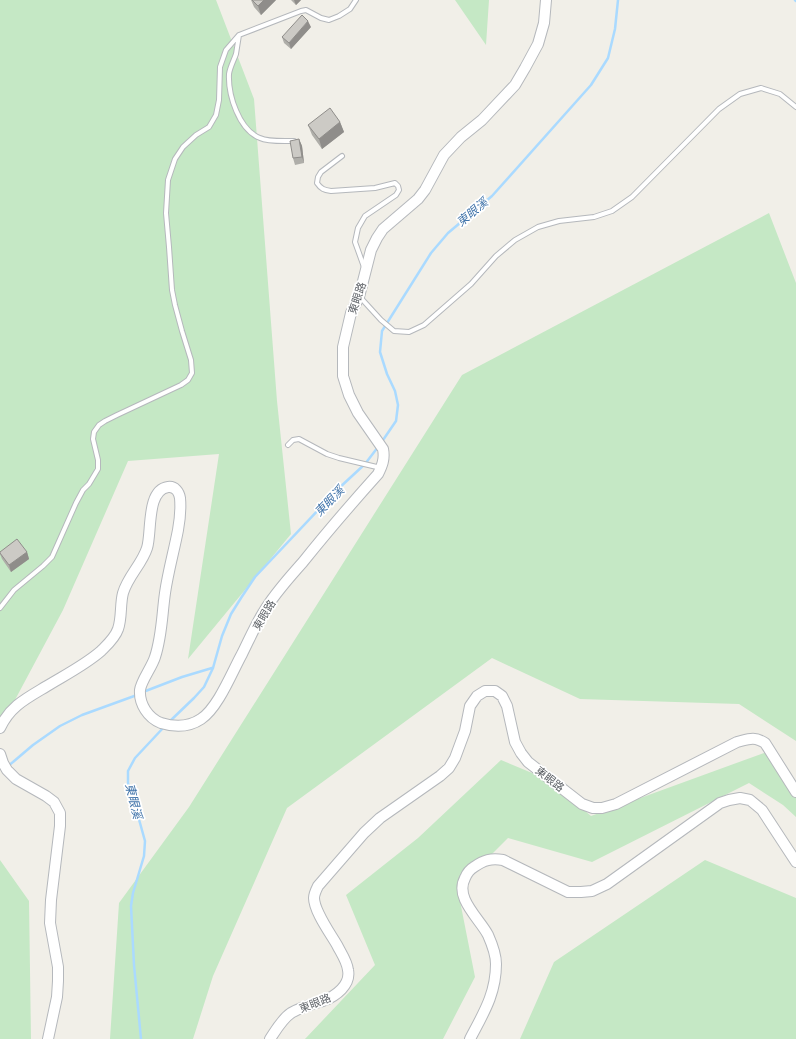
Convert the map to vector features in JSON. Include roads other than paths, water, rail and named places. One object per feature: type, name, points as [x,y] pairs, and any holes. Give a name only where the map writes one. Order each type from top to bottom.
[{"type":"street","name":"東眼路","points":[[0,728],[5,717],[21,702],[95,656],[113,638],[118,629],[123,593],[133,573],[143,558],[148,544],[154,498],[160,491],[167,487],[178,491],[180,496],[180,513],[175,546],[168,575],[155,658],[140,690],[141,701],[146,712],[153,719],[174,726],[188,725],[201,719],[213,708],[263,613],[272,600],[329,530],[378,474],[383,465],[383,449],[358,413],[349,395],[343,376],[342,347],[351,313],[359,296],[371,250],[383,229],[418,199],[425,190],[444,155],[461,137],[482,120],[515,85],[538,44],[544,23],[546,0]]},
{"type":"street","name":"東眼路","points":[[270,1039],[286,1017],[292,1012],[336,995],[343,988],[348,979],[348,971],[345,960],[315,905],[314,896],[318,886],[364,832],[380,818],[449,768],[455,758],[465,731],[470,706],[476,696],[485,691],[495,691],[502,696],[507,706],[515,742],[528,762],[582,804],[593,808],[602,808],[616,804],[737,742],[750,738],[758,739],[765,744],[796,792]]},
{"type":"street","points":[[0,754],[7,770],[16,779],[54,802],[60,813],[50,923],[58,967],[58,981],[57,997],[48,1039]]},
{"type":"street","points":[[470,1039],[492,993],[496,964],[493,946],[487,933],[470,909],[463,896],[462,882],[469,870],[479,863],[492,858],[503,860],[568,892],[592,891],[607,884],[720,803],[740,798],[750,800],[762,810],[796,862]]},
{"type":"lane","points":[[0,608],[14,590],[52,557],[76,503],[98,469],[98,460],[93,439],[94,432],[105,421],[181,385],[188,380],[192,373],[191,360],[172,290],[166,213],[168,180],[175,159],[183,147],[196,135],[209,127],[216,115],[220,67],[226,50],[239,35],[301,11],[306,10],[321,18],[330,20],[350,9],[356,0]]},
{"type":"lane","points":[[239,35],[236,53],[229,73],[230,93],[237,113],[248,130],[260,138],[276,141],[295,141]]},
{"type":"lane","points":[[359,296],[381,320],[394,331],[409,332],[424,325],[471,284],[496,256],[515,240],[538,227],[559,221],[594,216],[612,211],[632,197],[719,109],[740,94],[761,88],[780,94],[796,107]]},
{"type":"lane","points":[[342,156],[321,172],[317,183],[320,188],[331,191],[375,188],[394,183],[398,186],[399,190],[396,195],[366,216],[358,228],[355,242],[366,271]]},
{"type":"lane","points":[[288,445],[293,440],[299,439],[333,456],[381,468]]},
{"type":"waterway","name":"東眼溪","points":[[381,443],[396,421],[398,405],[395,391],[387,374],[380,352],[382,331],[431,253],[448,233],[492,196],[591,85],[608,58],[615,29],[618,0]]},
{"type":"waterway","name":"東眼溪","points":[[169,722],[204,687],[213,668],[222,636],[231,614],[255,577],[338,489],[365,464],[378,447]]},
{"type":"waterway","points":[[143,692],[182,677],[212,668]]},
{"type":"waterway","points":[[8,766],[33,745],[60,726],[82,715],[137,695]]},
{"type":"waterway","name":"東眼溪","points":[[141,1039],[134,965],[131,906],[133,893],[144,856],[145,841],[128,783],[128,771],[135,758],[164,727]]}]
